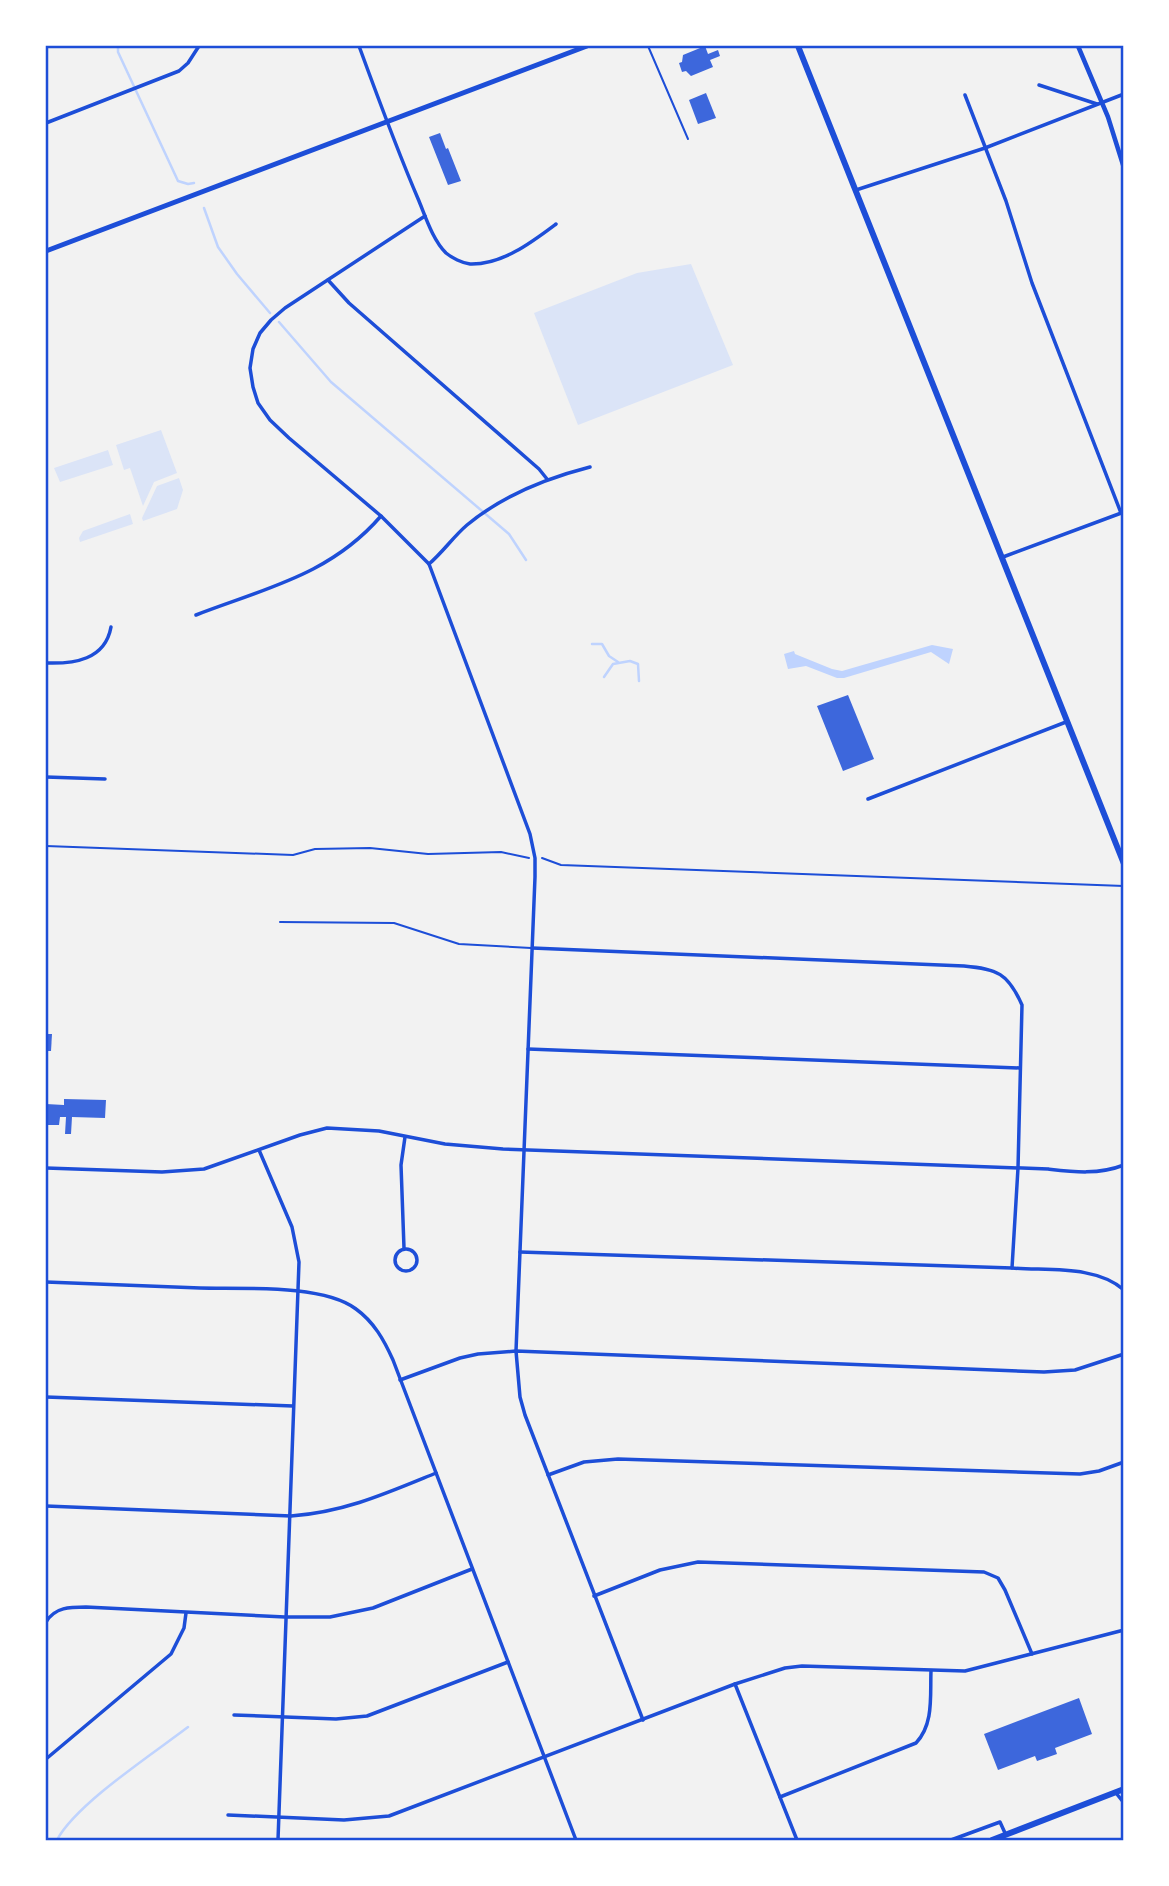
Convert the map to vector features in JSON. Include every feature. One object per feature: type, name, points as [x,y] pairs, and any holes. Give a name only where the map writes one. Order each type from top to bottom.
[{"type":"main road","points":[[46,251],[587,46]]},
{"type":"main road","points":[[798,46],[1124,864]]},
{"type":"main road","points":[[992,1840],[1124,1789]]},
{"type":"street","points":[[46,123],[179,71],[199,46]]},
{"type":"street","points":[[359,46],[425,216],[445,252],[456,260],[469,264],[487,262],[528,246],[556,224]]},
{"type":"street","points":[[1077,46],[1108,117],[1124,168]]},
{"type":"street","points":[[1039,85],[1100,103]]},
{"type":"street","points":[[856,190],[985,148],[1124,94]]},
{"type":"street","points":[[965,95],[1006,201],[1032,283],[1122,513],[1001,558]]},
{"type":"street","points":[[425,216],[285,308],[260,333],[253,349],[250,368],[258,403],[270,420],[381,516],[429,564],[530,834],[535,868],[516,1351],[520,1396],[643,1720]]},
{"type":"street","points":[[328,280],[349,303],[539,468],[547,479]]},
{"type":"street","points":[[429,564],[477,517],[492,507],[547,479],[590,467]]},
{"type":"street","points":[[196,615],[270,589],[321,566],[362,537],[381,516]]},
{"type":"street","points":[[46,663],[73,663],[98,653],[106,643],[111,627]]},
{"type":"street","points":[[868,799],[1066,722]]},
{"type":"street","points":[[46,777],[105,779]]},
{"type":"street","points":[[532,948],[964,966],[989,968],[1004,976],[1014,987],[1022,1005],[1018,1168],[1012,1268]]},
{"type":"street","points":[[528,1049],[1020,1068]]},
{"type":"street","points":[[46,1168],[184,1172],[217,1166],[300,1135],[327,1128],[379,1131],[405,1138],[478,1148],[1018,1168],[1088,1173],[1124,1165]]},
{"type":"street","points":[[404,1248],[401,1165],[405,1138]]},
{"type":"street","points":[[259,1150],[292,1227],[299,1262],[300,1291],[293,1406],[278,1840]]},
{"type":"street","points":[[404,1248],[414,1252],[417,1259],[413,1269],[406,1271],[399,1269],[394,1259],[397,1252],[404,1248]]},
{"type":"street","points":[[520,1252],[1012,1268],[1089,1274],[1105,1278],[1124,1290]]},
{"type":"street","points":[[46,1282],[300,1291],[321,1295],[356,1308],[372,1323],[383,1338],[400,1380],[576,1840]]},
{"type":"street","points":[[400,1380],[460,1358],[516,1351],[1044,1372],[1075,1370],[1124,1354]]},
{"type":"street","points":[[46,1397],[293,1406]]},
{"type":"street","points":[[548,1475],[584,1462],[618,1459],[1080,1474],[1099,1471],[1124,1462]]},
{"type":"street","points":[[46,1506],[291,1516],[331,1512],[348,1507],[436,1473]]},
{"type":"street","points":[[594,1596],[660,1570],[698,1562],[984,1572],[998,1578],[1032,1654]]},
{"type":"street","points":[[46,1622],[50,1615],[70,1607],[285,1617],[330,1616],[373,1608],[472,1569]]},
{"type":"street","points":[[46,1759],[170,1654],[184,1628],[186,1613]]},
{"type":"street","points":[[228,1815],[344,1820],[389,1816],[735,1684],[785,1668],[802,1666],[965,1671],[1124,1630]]},
{"type":"street","points":[[234,1715],[336,1719],[366,1716],[508,1662]]},
{"type":"street","points":[[780,1797],[916,1744],[926,1733],[928,1726],[930,1671]]},
{"type":"street","points":[[735,1684],[797,1840]]},
{"type":"street","points":[[1115,1793],[1124,1803]]},
{"type":"street","points":[[951,1840],[1000,1822],[1006,1835]]},
{"type":"lane","points":[[648,46],[688,139]]},
{"type":"lane","points":[[280,922],[394,923],[459,944],[532,948]]},
{"type":"path","points":[[46,846],[293,855],[320,849],[370,848],[428,854],[501,852],[531,858]]},
{"type":"path","points":[[541,858],[561,865],[1124,886]]},
{"type":"shaded area","points":[[691,264],[733,365],[578,425],[534,313],[637,273]]},
{"type":"shaded area","points":[[161,430],[177,473],[154,482],[143,506],[130,468],[124,470],[116,445]]},
{"type":"shaded area","points":[[108,450],[113,465],[60,482],[54,468]]},
{"type":"shaded area","points":[[179,478],[183,490],[177,509],[143,521],[157,486]]},
{"type":"shaded area","points":[[130,514],[133,524],[80,542],[83,531]]},
{"type":"water","points":[[932,645],[953,649],[949,664],[931,652],[844,678],[837,678],[806,666],[788,669],[784,654],[794,651],[795,654],[842,671]]},
{"type":"building","points":[[705,46],[708,54],[718,50],[720,56],[710,60],[713,67],[691,76],[686,71],[682,72],[679,63],[682,62],[683,55]]},
{"type":"building","points":[[706,93],[716,118],[698,124],[689,100]]},
{"type":"building","points":[[440,133],[461,181],[448,185],[429,137]]},
{"type":"building","points":[[848,695],[874,759],[843,771],[817,706]]},
{"type":"building","points":[[46,1034],[52,1034],[51,1051],[46,1051]]},
{"type":"building","points":[[64,1099],[106,1100],[105,1118],[72,1117],[71,1134],[65,1134],[66,1117],[60,1117],[59,1125],[46,1125],[46,1104],[64,1105]]},
{"type":"building","points":[[1079,1698],[1092,1734],[1055,1748],[1057,1754],[1037,1761],[1035,1756],[998,1770],[984,1734]]},
{"type":"waterway","points":[[118,46],[118,52],[178,181],[194,183]]},
{"type":"waterway","points":[[204,208],[218,247],[270,313]]},
{"type":"waterway","points":[[279,322],[331,382],[509,534],[526,560]]},
{"type":"waterway","points":[[592,644],[602,644],[609,656],[618,662]]},
{"type":"waterway","points":[[604,677],[613,664],[630,661],[638,664],[639,681]]},
{"type":"waterway","points":[[57,1840],[98,1795],[188,1727]]}]
